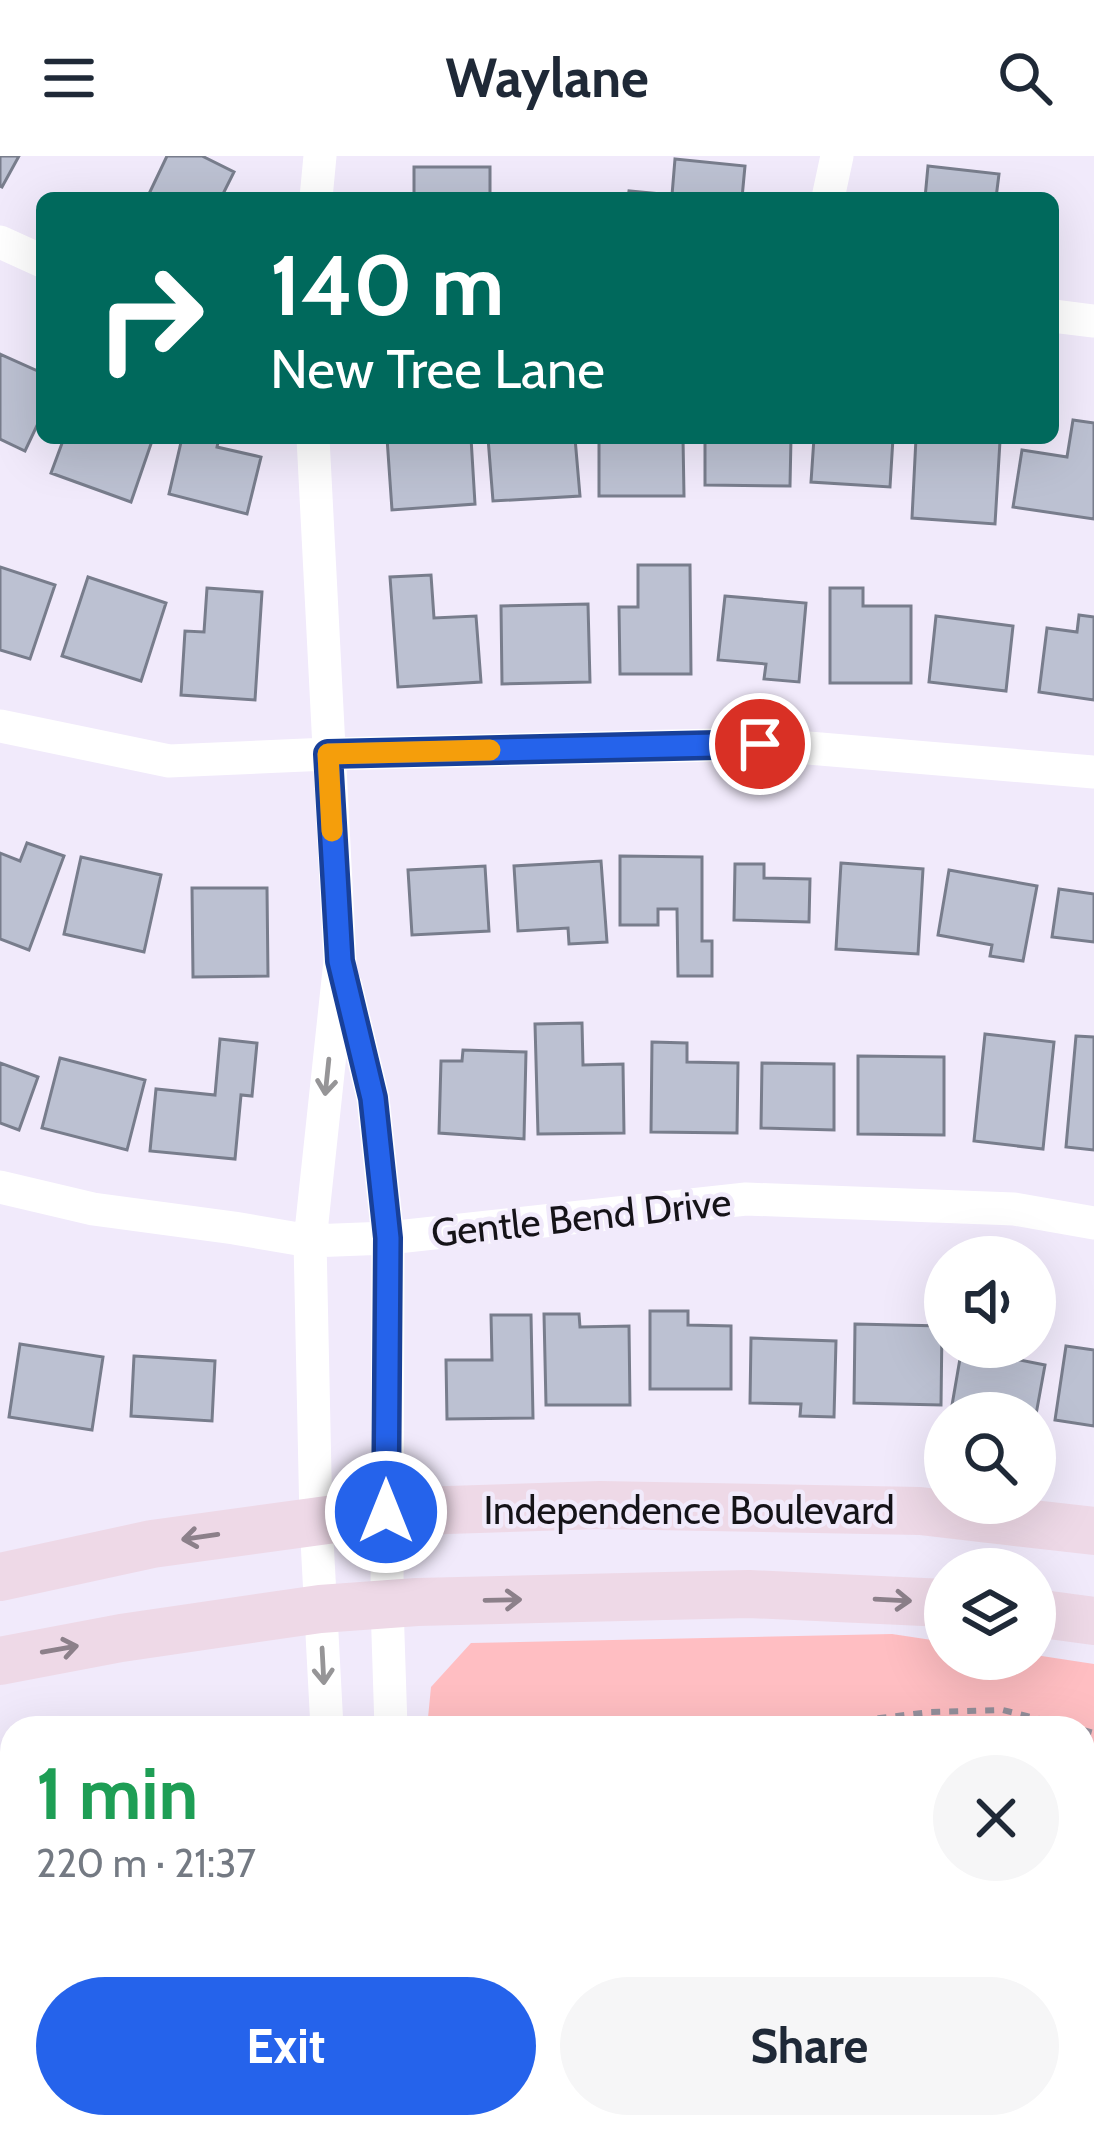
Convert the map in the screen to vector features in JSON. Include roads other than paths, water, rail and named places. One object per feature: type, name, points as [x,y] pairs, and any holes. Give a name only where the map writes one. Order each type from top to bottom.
[{"type":"main road","name":"Independence Boulevard","points":[[0,1577],[152,1544],[386,1512],[600,1504],[920,1510],[1094,1532]]},
{"type":"main road","points":[[0,1660],[320,1609],[387,1604],[749,1594],[924,1602]]},
{"type":"main road","points":[[1056,1616],[1094,1621]]},
{"type":"street","points":[[317,192],[320,156]]},
{"type":"street","points":[[829,192],[837,156]]},
{"type":"street","points":[[0,242],[36,258]]},
{"type":"street","points":[[1059,317],[1094,322]]},
{"type":"street","points":[[314,444],[340,961],[310,1241],[316,1521],[326,1716]]},
{"type":"street","points":[[0,726],[169,761],[760,744],[1094,772]]},
{"type":"street","points":[[340,961],[373,1098],[388,1238],[391,1716]]},
{"type":"street","name":"Gentle Bend Drive","points":[[0,1186],[93,1209],[310,1241],[388,1238],[746,1199],[1014,1209],[1094,1223]]}]
